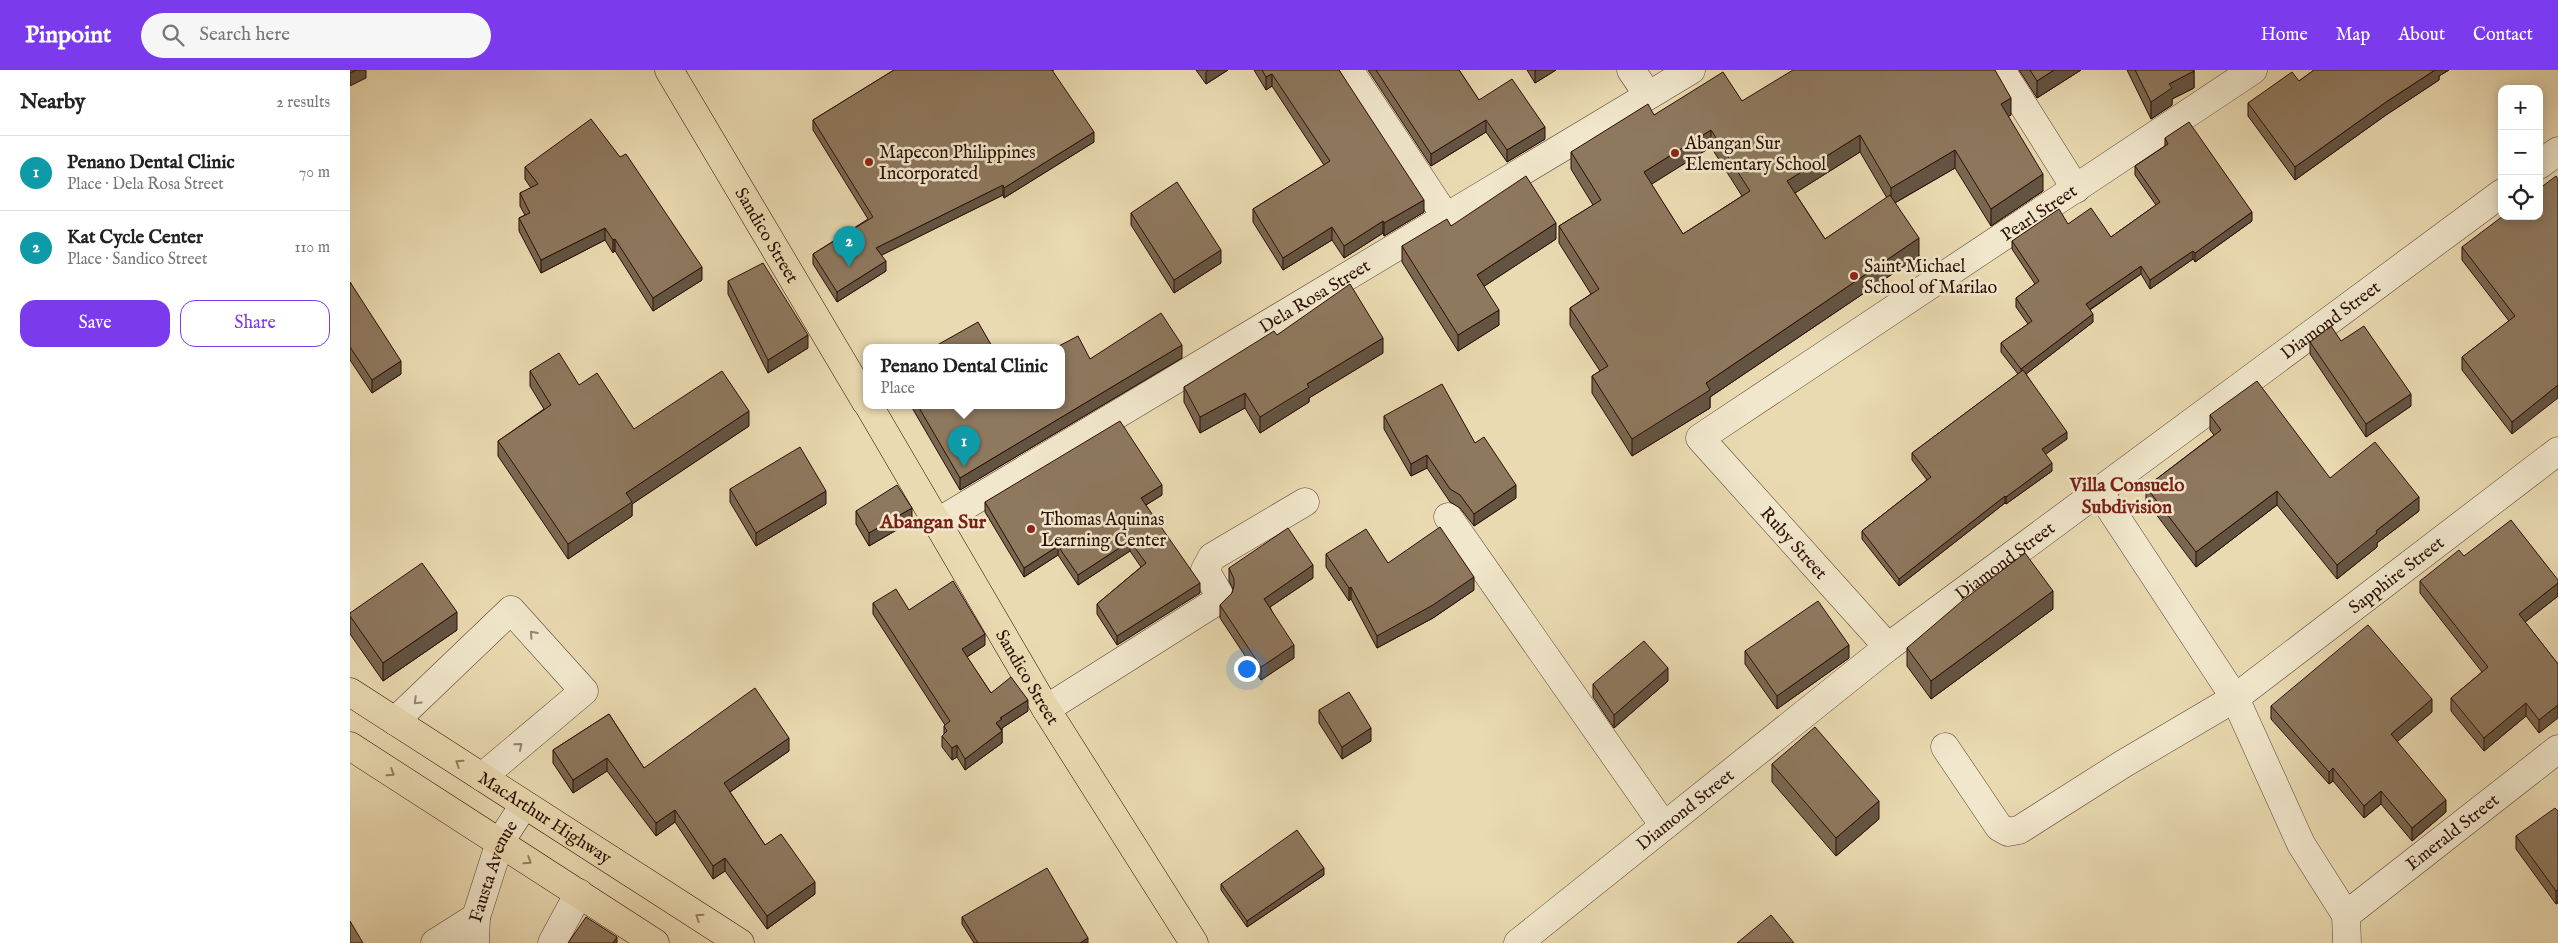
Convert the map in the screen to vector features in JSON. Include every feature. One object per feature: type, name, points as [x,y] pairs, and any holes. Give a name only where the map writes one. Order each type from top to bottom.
[{"type":"main road","name":"Sandico Street","points":[[669,70],[863,397]]},
{"type":"main road","name":"Sandico Street","points":[[871,409],[1046,709],[1194,943]]},
{"type":"main road","name":"MacArthur Highway","points":[[350,692],[740,943]]},
{"type":"main road","points":[[350,746],[579,893],[651,942]]},
{"type":"street","points":[[1349,70],[1446,217]]},
{"type":"street","points":[[1632,70],[1648,95]]},
{"type":"street","name":"Dela Rosa Street","points":[[938,522],[1691,70]]},
{"type":"street","points":[[2001,70],[2076,189]]},
{"type":"street","name":"Pearl Street","points":[[1700,438],[2253,70]]},
{"type":"street","points":[[2543,162],[2558,151]]},
{"type":"street","name":"Diamond Street","points":[[1518,943],[1888,647],[2498,196]]},
{"type":"street","name":"Ruby Street","points":[[1700,438],[1888,647]]},
{"type":"street","name":"Sapphire Street","points":[[1945,747],[1999,827],[2008,832],[2019,830],[2123,764],[2235,698],[2558,451]]},
{"type":"street","points":[[2098,490],[2235,698],[2301,844],[2346,915],[2347,943]]},
{"type":"street","points":[[1046,709],[1217,601],[1218,594],[1205,570],[1212,556],[1305,502]]},
{"type":"street","points":[[1448,517],[1664,826]]},
{"type":"street","points":[[395,721],[511,610],[584,691],[482,777]]},
{"type":"street","name":"Emerald Street","points":[[2346,915],[2558,749]]},
{"type":"street","name":"Fausta Avenue","points":[[476,930],[500,842],[524,805]]},
{"type":"street","points":[[552,943],[579,893]]},
{"type":"street","points":[[435,943],[476,930]]},
{"type":"building","points":[[894,70],[1052,70],[1094,132],[1004,188],[1003,185],[876,248],[886,261],[837,292],[813,254],[873,217],[813,120]]},
{"type":"building","points":[[1262,70],[1339,70],[1424,200],[1384,223],[1383,221],[1344,246],[1332,227],[1283,258],[1253,209],[1330,161],[1272,74],[1266,77]]},
{"type":"building","points":[[1376,70],[1459,70],[1479,100],[1512,79],[1545,127],[1507,150],[1486,120],[1431,154]]},
{"type":"building","points":[[1793,70],[1995,70],[2011,98],[2001,104],[2043,174],[1991,209],[1955,150],[1891,188],[1860,135],[1787,181],[1825,239],[1890,195],[1919,238],[1706,383],[1710,390],[1632,439],[1592,376],[1608,366],[1570,308],[1599,289],[1559,226],[1601,200],[1571,152],[1648,104],[1654,115],[1723,72],[1742,101]],"holes":[[[1711,130],[1750,191],[1683,234],[1644,172]]]},
{"type":"building","points":[[2030,70],[2054,70],[2037,81]]},
{"type":"building","points":[[2135,70],[2194,71],[2169,84],[2172,88],[2151,102]]},
{"type":"building","points":[[2314,70],[2435,70],[2386,102],[2295,167],[2248,103],[2292,72],[2299,81]]},
{"type":"building","points":[[591,119],[620,157],[626,154],[702,267],[653,298],[615,239],[613,240],[605,228],[541,260],[519,218],[530,213],[520,193],[538,184],[525,167]]},
{"type":"building","points":[[2189,122],[2252,212],[2195,253],[2193,251],[2150,280],[2141,266],[2086,304],[2093,314],[2021,369],[2001,343],[2032,321],[2016,298],[2039,281],[2012,241],[2059,209],[2068,224],[2091,208],[2111,237],[2160,202],[2135,166],[2168,144],[2165,138]]},
{"type":"building","points":[[1526,176],[1556,223],[1477,275],[1499,310],[1458,335],[1402,246],[1447,219],[1451,226]]},
{"type":"building","points":[[2556,176],[2558,179],[2558,385],[2512,422],[2462,357],[2515,316],[2462,247],[2498,220],[2543,220],[2543,186]]},
{"type":"building","points":[[1177,182],[1221,250],[1174,280],[1131,213]]},
{"type":"building","points":[[763,263],[808,335],[768,360],[728,281]]},
{"type":"building","points":[[350,282],[401,361],[372,380],[350,347]]},
{"type":"building","points":[[1350,284],[1383,338],[1307,384],[1309,387],[1260,417],[1245,393],[1200,417],[1184,387],[1274,331],[1277,335]]},
{"type":"building","points":[[1161,313],[1182,345],[960,478],[920,409],[1065,409],[1065,344],[1063,344],[1078,336],[1090,359]]},
{"type":"building","points":[[978,322],[991,344],[939,344]]},
{"type":"building","points":[[2331,326],[2341,341],[2364,326],[2411,394],[2366,424],[2310,342]]},
{"type":"building","points":[[559,353],[579,385],[597,373],[634,429],[722,371],[749,411],[626,493],[632,502],[568,544],[498,441],[551,405],[530,371]]},
{"type":"building","points":[[2023,370],[2067,432],[2042,449],[2052,463],[2005,496],[1899,579],[1862,531],[1931,477],[1912,453]]},
{"type":"building","points":[[2257,381],[2330,478],[2375,442],[2419,497],[2337,565],[2277,491],[2196,552],[2146,487],[2221,430],[2210,415]]},
{"type":"building","points":[[1442,384],[1475,443],[1484,437],[1516,485],[1474,514],[1460,495],[1450,489],[1427,455],[1411,464],[1384,416]]},
{"type":"building","points":[[1120,421],[1162,485],[1141,498],[1200,583],[1117,636],[1097,604],[1146,563],[1130,541],[1078,575],[1058,546],[1024,568],[985,502]]},
{"type":"building","points":[[800,447],[826,491],[756,533],[730,489]]},
{"type":"building","points":[[897,485],[912,508],[869,533],[856,511]]},
{"type":"building","points":[[2511,520],[2558,580],[2558,583],[2519,614],[2558,664],[2558,705],[2539,720],[2526,703],[2484,738],[2451,698],[2488,667],[2420,581],[2459,550],[2464,556]]},
{"type":"building","points":[[1440,527],[1474,577],[1433,605],[1377,636],[1351,587],[1349,588],[1326,554],[1366,529],[1388,563]]},
{"type":"building","points":[[1288,528],[1313,565],[1264,599],[1294,645],[1261,667],[1220,605],[1232,593],[1234,586],[1234,579],[1229,568]]},
{"type":"building","points":[[2025,553],[2053,591],[1931,681],[1907,648],[1962,601]]},
{"type":"building","points":[[422,563],[457,612],[383,663],[350,616],[350,613]]},
{"type":"building","points":[[953,581],[985,634],[962,649],[991,693],[1011,677],[1028,700],[1000,718],[1002,719],[996,723],[1002,731],[965,759],[957,745],[952,748],[942,736],[947,731],[944,726],[950,721],[873,603],[896,589],[909,610]]},
{"type":"building","points":[[1818,601],[1849,645],[1777,696],[1745,651]]},
{"type":"building","points":[[2368,625],[2432,699],[2391,734],[2446,800],[2412,828],[2381,791],[2364,806],[2333,768],[2329,772],[2271,706]]},
{"type":"building","points":[[1644,641],[1668,668],[1614,715],[1593,684]]},
{"type":"building","points":[[755,688],[789,738],[724,783],[765,845],[781,834],[815,882],[767,916],[725,858],[713,866],[675,810],[656,823],[607,758],[573,780],[553,750],[609,714],[644,768]]},
{"type":"building","points":[[1349,692],[1371,728],[1342,747],[1319,710]]},
{"type":"building","points":[[1815,727],[1879,801],[1836,838],[1772,764]]},
{"type":"building","points":[[2555,808],[2558,811],[2558,890],[2556,891],[2516,836]]},
{"type":"building","points":[[1297,830],[1324,868],[1247,921],[1221,884]]},
{"type":"building","points":[[1047,868],[1088,938],[1080,943],[978,943],[962,917]]},
{"type":"building","points":[[1771,915],[1794,943],[1737,943]]},
{"type":"building","points":[[586,917],[617,937],[613,943],[568,943]]},
{"type":"building","points":[[350,921],[363,943],[350,943]]},
{"type":"place","name":"Abangan Sur Elementary School","points":[[1675,153]]},
{"type":"place","name":"Mapecon Philippines Incorporated","points":[[869,162]]},
{"type":"place","name":"Kat Cycle Center","points":[[849,267]]},
{"type":"place","name":"Saint Michael School of Marilao","points":[[1854,276]]},
{"type":"place","name":"Penano Dental Clinic","points":[[964,467]]},
{"type":"place","name":"Thomas Aquinas Learning Center","points":[[1031,529]]},
{"type":"district","name":"Villa Consuelo Subdivision","points":[[2127,495]]},
{"type":"district","name":"Abangan Sur","points":[[933,521]]}]
